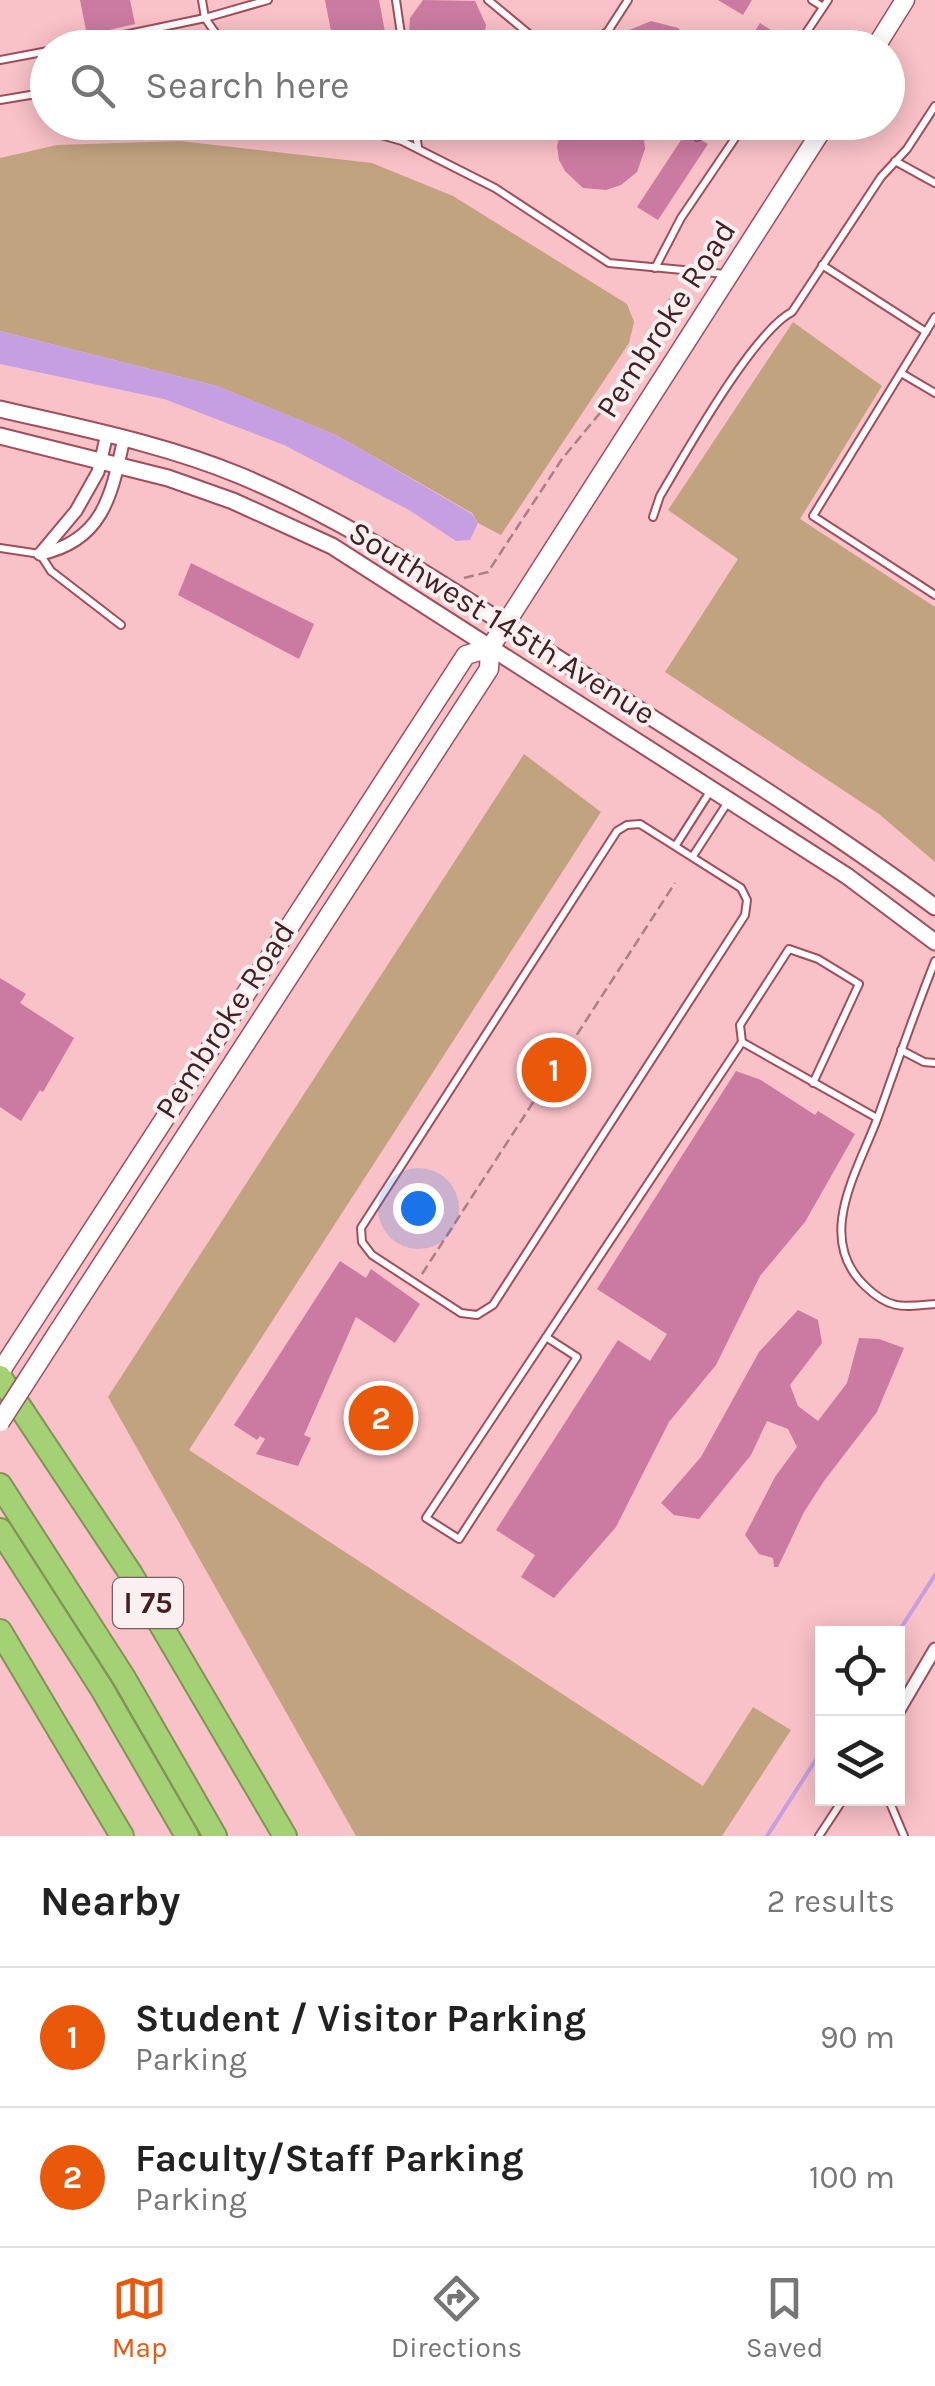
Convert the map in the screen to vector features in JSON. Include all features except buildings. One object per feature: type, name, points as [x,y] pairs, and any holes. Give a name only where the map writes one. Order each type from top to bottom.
[{"type":"highway","name":"I 75","points":[[0,1375],[131,1574],[285,1836]]},
{"type":"highway","points":[[0,1485],[124,1678],[215,1836]]},
{"type":"highway","points":[[0,1530],[102,1689],[187,1836]]},
{"type":"highway","points":[[0,1631],[122,1836]]},
{"type":"main road","points":[[886,30],[905,0]]},
{"type":"main road","name":"Pembroke Road","points":[[0,1422],[488,669],[490,648],[816,140]]},
{"type":"main road","name":"Pembroke Road","points":[[0,1375],[466,655],[490,648]]},
{"type":"street","name":"Southwest 145th Avenue","points":[[0,409],[116,436],[238,475],[338,520],[507,622],[852,845],[935,907]]},
{"type":"street","name":"Southwest 145th Avenue","points":[[0,436],[110,462],[233,500],[332,546],[847,876],[935,942]]},
{"type":"street","points":[[40,554],[66,549],[84,534],[113,490],[110,462],[116,436]]},
{"type":"street","points":[[40,554],[110,462]]},
{"type":"street","points":[[905,1700],[935,1650]]},
{"type":"lane","points":[[202,0],[205,18],[213,30]]},
{"type":"lane","points":[[147,30],[268,0]]},
{"type":"lane","points":[[396,0],[400,30]]},
{"type":"lane","points":[[488,0],[524,30]]},
{"type":"lane","points":[[608,30],[628,0]]},
{"type":"lane","points":[[808,30],[825,4],[812,0]]},
{"type":"lane","points":[[0,60],[30,54]]},
{"type":"lane","points":[[0,100],[30,95]]},
{"type":"lane","points":[[653,517],[666,485],[735,376],[774,323],[792,312],[880,178],[935,106]]},
{"type":"lane","points":[[402,140],[495,188],[609,263],[731,274]]},
{"type":"lane","points":[[417,140],[418,149]]},
{"type":"lane","points":[[654,268],[681,218],[734,140]]},
{"type":"lane","points":[[896,161],[935,183]]},
{"type":"lane","points":[[822,265],[926,332]]},
{"type":"lane","points":[[935,318],[813,516],[935,594]]},
{"type":"lane","points":[[901,372],[935,393]]},
{"type":"lane","points":[[0,548],[40,554],[50,571],[121,625]]},
{"type":"lane","points":[[676,844],[712,789]]},
{"type":"lane","points":[[693,856],[729,800]]},
{"type":"lane","points":[[640,824],[676,844],[736,884],[747,900],[745,915],[489,1309],[477,1315],[462,1314],[364,1246],[360,1232],[368,1214],[617,831],[640,824]]},
{"type":"lane","points":[[546,1337],[577,1357],[459,1539],[426,1518],[546,1337],[742,1042],[740,1025],[789,949],[818,959],[859,984],[813,1083]]},
{"type":"lane","points":[[935,961],[841,1215],[840,1246],[853,1274],[875,1296],[897,1308],[935,1304]]},
{"type":"lane","points":[[742,1042],[877,1118]]},
{"type":"lane","points":[[901,1050],[935,1063]]},
{"type":"lane","points":[[819,1836],[839,1806]]},
{"type":"lane","points":[[891,1806],[904,1836]]},
{"type":"path","points":[[458,579],[488,572],[562,459],[605,408],[663,317],[663,309],[672,296],[683,293]]},
{"type":"path","points":[[416,1284],[675,884]]},
{"type":"shaded area","points":[[180,141],[372,163],[453,196],[627,304],[634,322],[629,343],[501,535],[478,523],[472,513],[338,436],[217,386],[0,331],[0,158],[57,145]]},
{"type":"shaded area","points":[[793,322],[882,386],[800,519],[935,607],[935,862],[879,814],[665,672],[738,559],[668,510]]},
{"type":"shaded area","points":[[0,331],[217,386],[338,436],[472,514],[478,523],[470,540],[456,541],[409,510],[284,445],[164,399],[0,364]]},
{"type":"shaded area","points":[[524,754],[601,812],[189,1450],[703,1786],[753,1707],[791,1730],[722,1836],[356,1836],[108,1397]]},
{"type":"waterway","points":[[902,1626],[935,1575]]},
{"type":"waterway","points":[[767,1836],[815,1761]]},
{"type":"place","name":"Student / Visitor Parking","points":[[554,1070]]},
{"type":"place","name":"Faculty/Staff Parking","points":[[381,1418]]}]
